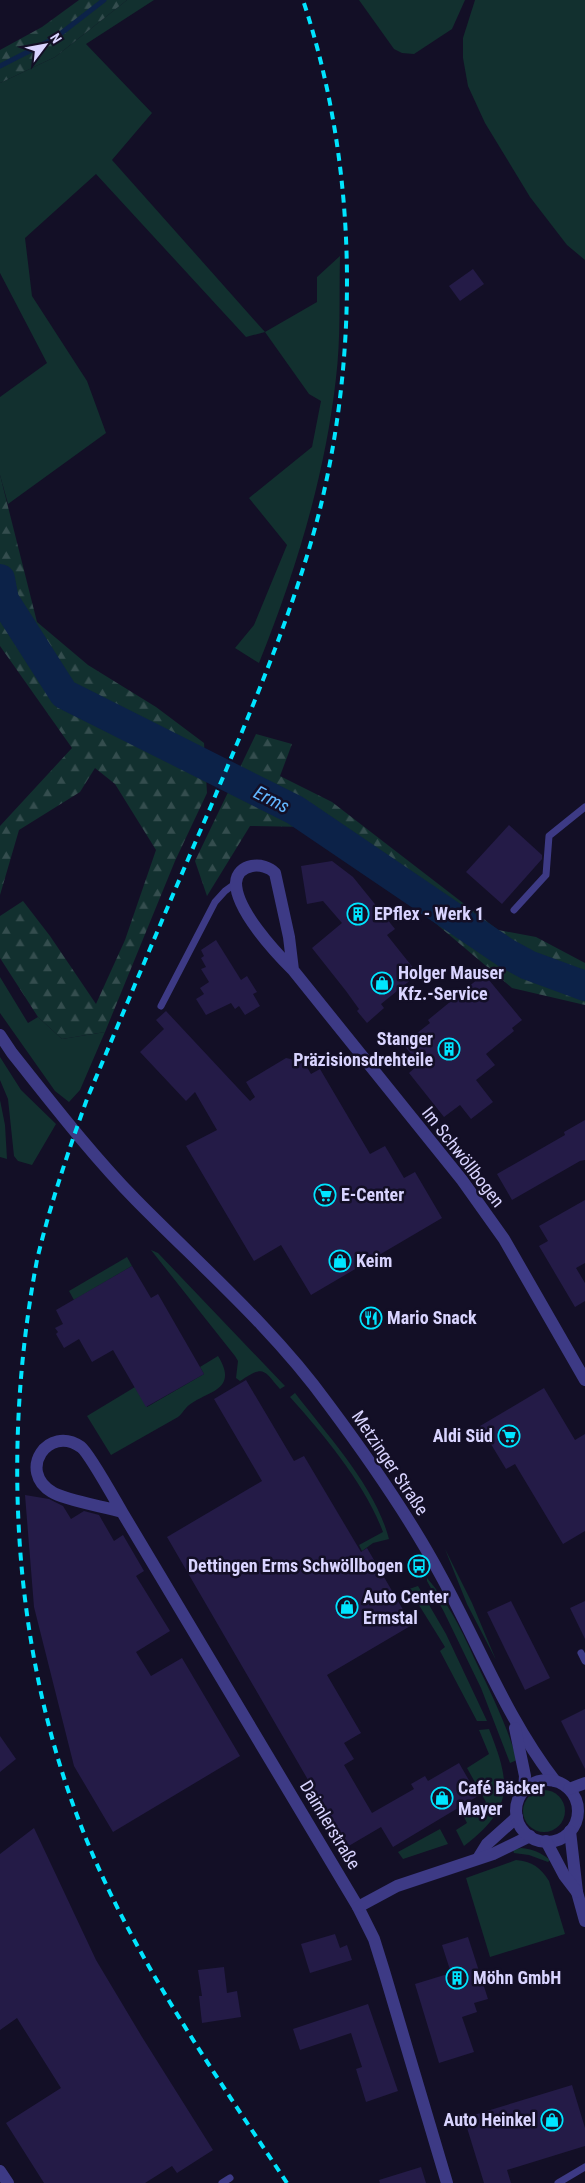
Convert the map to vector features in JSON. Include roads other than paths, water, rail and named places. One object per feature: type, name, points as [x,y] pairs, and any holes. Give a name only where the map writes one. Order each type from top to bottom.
[{"type":"street","points":[[236,883],[239,874],[247,868],[258,864],[269,866],[274,873],[290,937],[293,970]]},
{"type":"street","name":"Im Schwöllbogen","points":[[236,883],[243,905],[253,923],[462,1180],[498,1232],[585,1380]]},
{"type":"street","name":"Metzinger Straße","points":[[0,1035],[12,1053],[105,1167],[281,1346],[327,1402],[404,1513],[440,1575],[512,1717],[555,1781],[569,1790]]},
{"type":"street","name":"Daimlerstraße","points":[[122,1512],[54,1493],[41,1484],[36,1468],[39,1454],[50,1444],[65,1440],[82,1448],[122,1512],[358,1906],[374,1939],[447,2183]]},
{"type":"street","name":"Metzinger Straße","points":[[512,1717],[525,1776],[524,1790],[516,1806],[517,1817]]},
{"type":"street","points":[[524,1790],[540,1781],[555,1781]]},
{"type":"street","points":[[478,1857],[487,1844],[517,1817],[521,1828],[530,1836],[546,1842],[560,1839],[570,1831],[581,1805],[569,1790],[585,1782]]},
{"type":"street","points":[[570,1831],[578,1892],[585,1921]]},
{"type":"street","points":[[358,1906],[397,1886],[455,1867],[478,1857],[493,1854],[530,1836]]},
{"type":"street","points":[[546,1842],[564,1875],[578,1892]]},
{"type":"street","points":[[0,2171],[8,2183]]},
{"type":"lane","points":[[514,910],[546,875],[550,836],[585,807]]},
{"type":"lane","points":[[161,1006],[215,902],[236,883]]},
{"type":"lane","points":[[581,1653],[585,1661]]},
{"type":"lane","points":[[558,2183],[585,2167]]},
{"type":"lane","points":[[222,2183],[230,2178]]},
{"type":"waterway","points":[[0,66],[55,38],[104,0]]},
{"type":"waterway","name":"Erms","points":[[0,579],[4,600],[64,694],[295,810],[506,953],[528,965],[585,986]]},
{"type":"railway","points":[[287,2183],[157,1981],[112,1896],[92,1853],[65,1782],[45,1710],[30,1635],[21,1560],[17,1485],[19,1409],[26,1334],[37,1260],[66,1159],[87,1099],[241,734],[284,625],[309,551],[332,450],[341,386],[346,321],[347,255],[343,190],[334,126],[321,62],[303,0]]},
{"type":"place","name":"EPflex - Werk 1","points":[[358,914]]},
{"type":"place","name":"Holger Mauser Kfz.-Service","points":[[382,983]]},
{"type":"place","name":"Stanger Präzisionsdrehteile","points":[[449,1049]]},
{"type":"place","name":"E-Center","points":[[325,1195]]},
{"type":"place","name":"Keim","points":[[340,1261]]},
{"type":"place","name":"Mario Snack","points":[[371,1318]]},
{"type":"place","name":"Aldi Süd","points":[[509,1436]]},
{"type":"place","name":"Dettingen Erms Schwöllbogen","points":[[419,1566]]},
{"type":"place","name":"Auto Center Ermstal","points":[[347,1607]]},
{"type":"place","name":"Café Bäcker Mayer","points":[[442,1798]]},
{"type":"place","name":"Möhn GmbH","points":[[457,1978]]},
{"type":"place","name":"Auto Heinkel","points":[[552,2120]]}]
